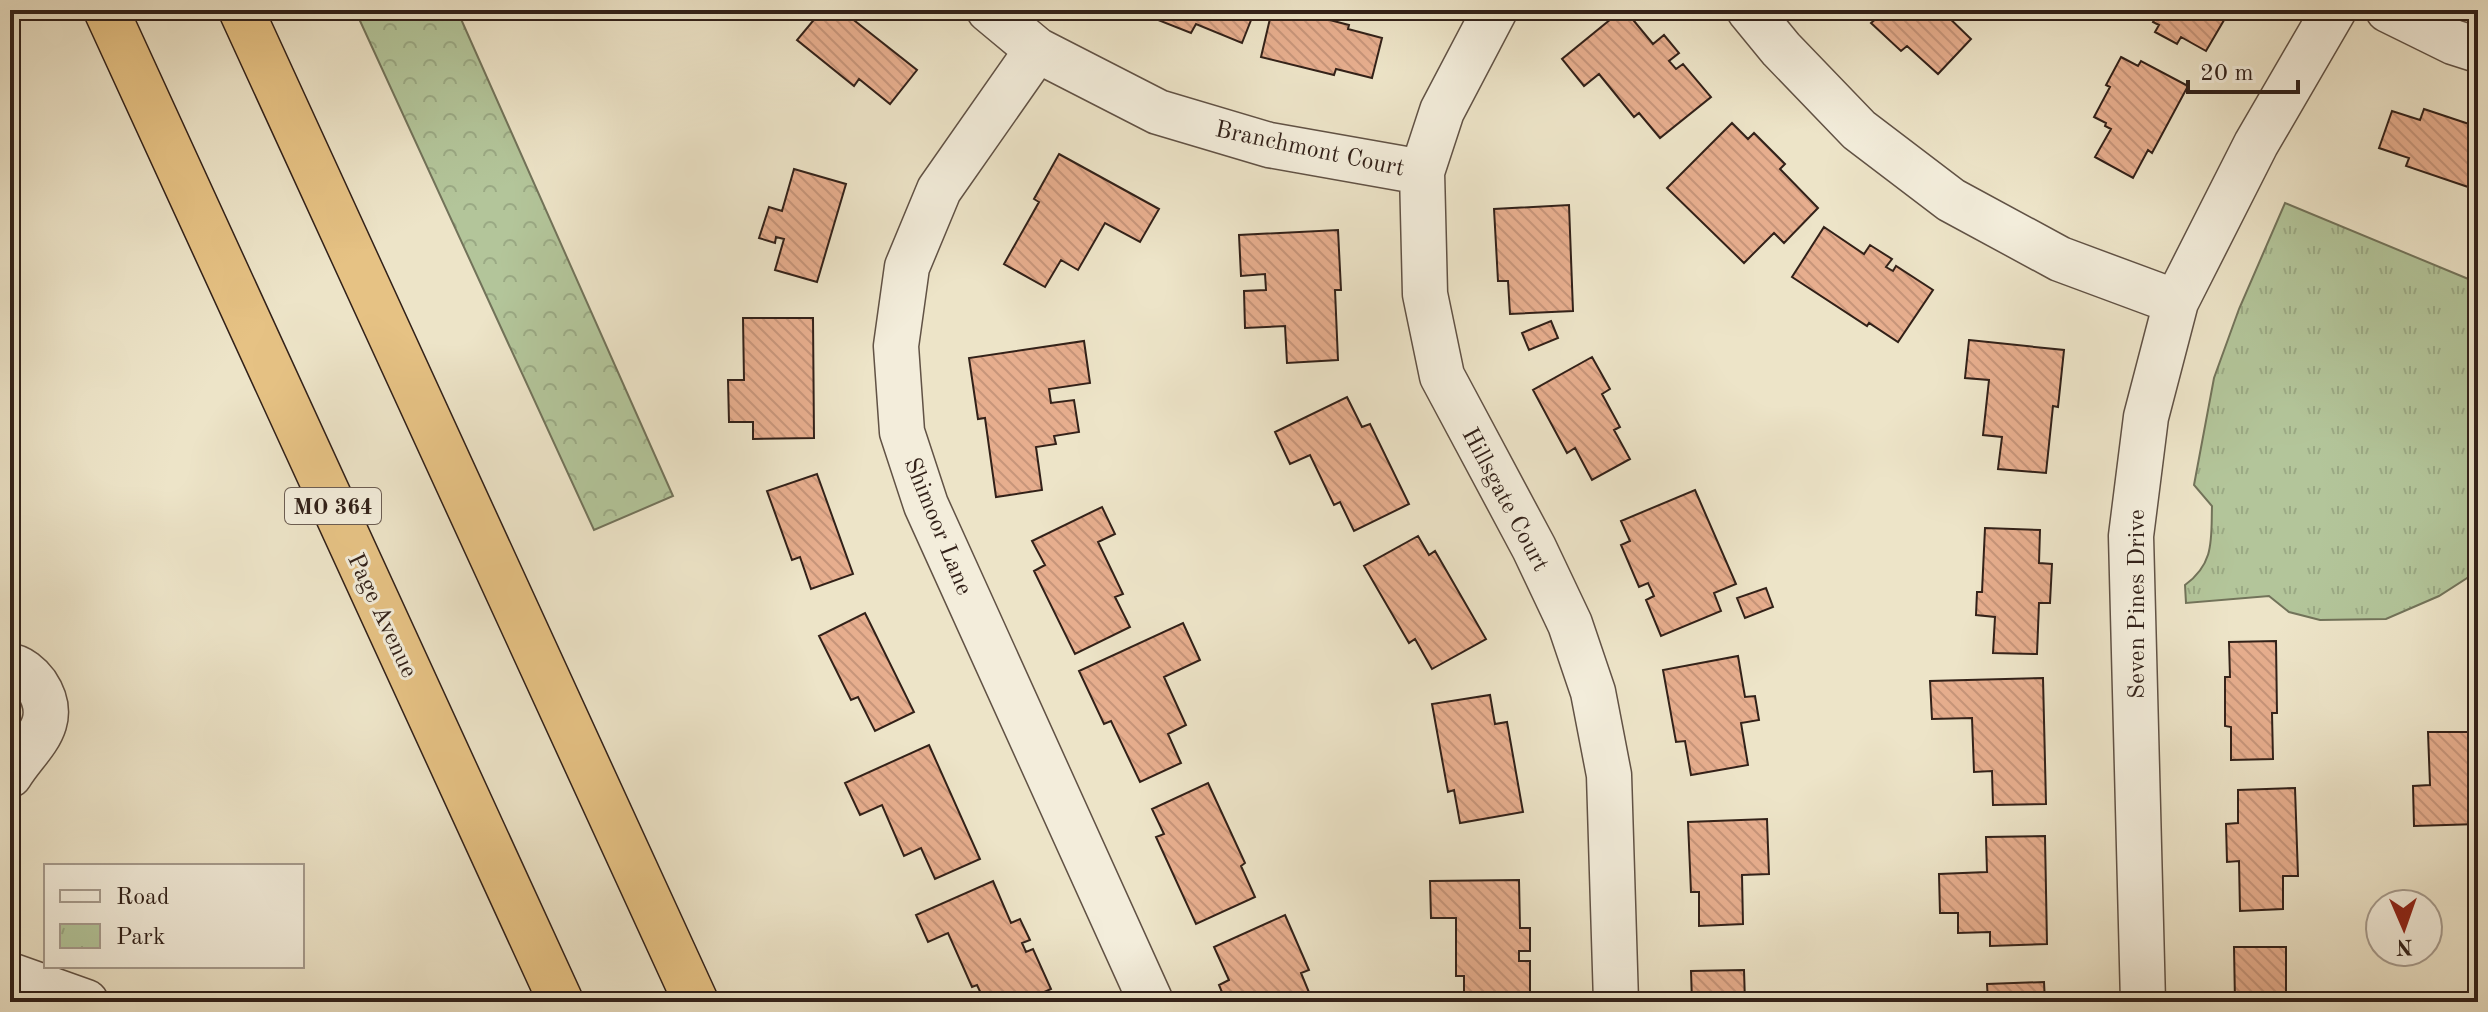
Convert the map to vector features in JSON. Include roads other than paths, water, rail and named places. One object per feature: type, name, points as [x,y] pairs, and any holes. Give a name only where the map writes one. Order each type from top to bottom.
[{"type":"highway","name":"Page Avenue","points":[[106,10],[561,1002]]},
{"type":"highway","points":[[241,10],[696,1002]]},
{"type":"street","name":"Branchmont Court","points":[[989,10],[1037,50],[1158,112],[1269,145],[1422,172]]},
{"type":"street","name":"Hillsgate Court","points":[[1495,10],[1442,111],[1422,172],[1425,294],[1442,376],[1546,573],[1570,624],[1593,692],[1609,775],[1616,1002]]},
{"type":"street","points":[[1749,10],[1781,49],[1859,130],[1951,200],[2060,259],[2176,302]]},
{"type":"street","name":"Seven Pines Drive","points":[[2143,1002],[2131,536],[2146,417],[2176,302],[2256,144],[2334,10]]},
{"type":"street","points":[[2388,10],[2453,42],[2478,50]]},
{"type":"street","name":"Shimoor Lane","points":[[1037,50],[939,190],[907,267],[896,346],[902,432],[926,505],[1151,1002]]},
{"type":"street","points":[[10,666],[16,666],[34,680],[44,699],[44,721],[37,742],[10,775]]},
{"type":"street","points":[[10,975],[86,1002]]}]
